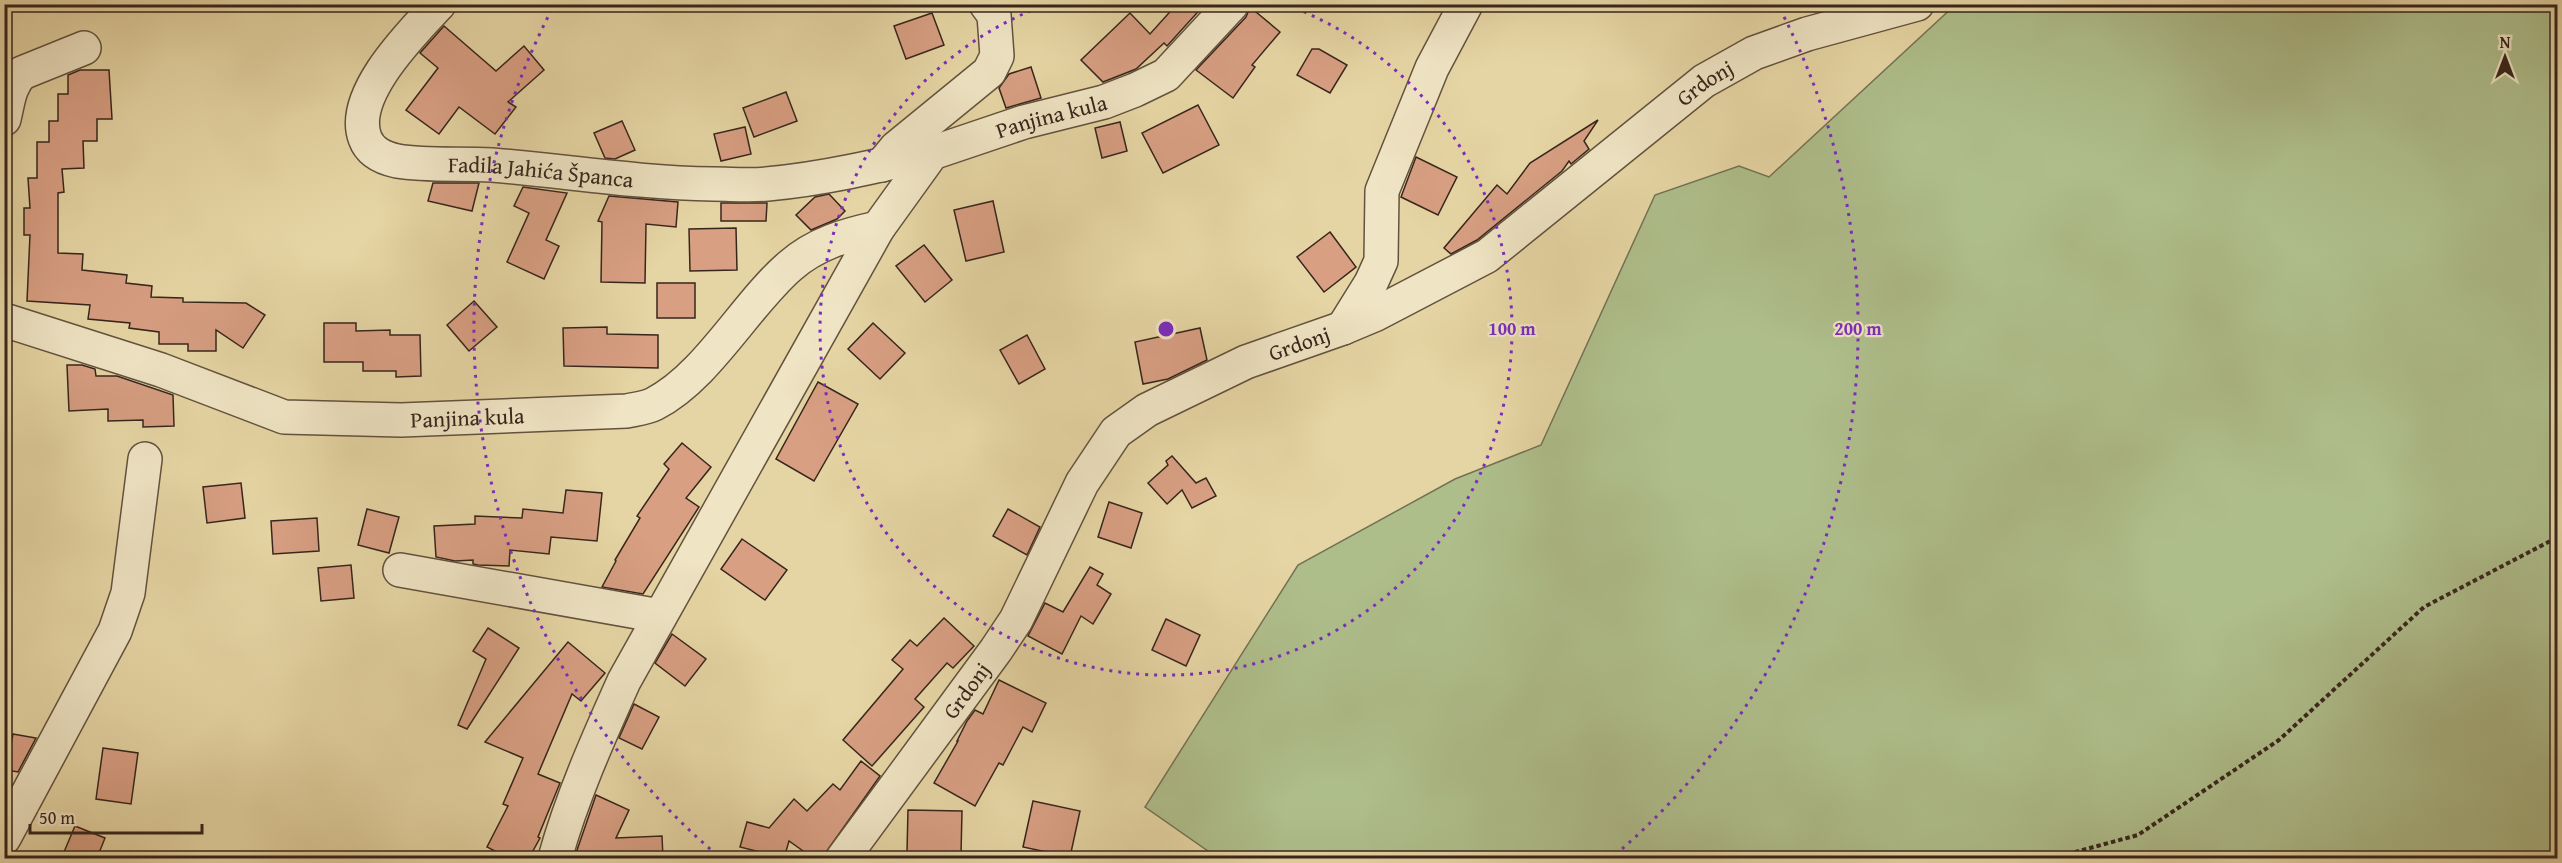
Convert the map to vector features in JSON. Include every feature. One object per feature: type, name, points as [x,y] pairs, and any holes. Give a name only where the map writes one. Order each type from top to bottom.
[{"type":"street","name":"Fadila Jahića Španca","points":[[439,4],[401,46],[371,91],[364,109],[365,138],[374,152],[396,161],[492,165],[589,176],[692,183],[765,184],[882,165],[932,153]]},
{"type":"street","points":[[882,165],[896,148],[989,72],[997,56],[994,15],[986,4]]},
{"type":"street","name":"Panjina kula","points":[[932,153],[1024,122],[1104,102],[1166,75],[1232,4]]},
{"type":"street","points":[[1343,328],[1371,283],[1381,261],[1382,191],[1432,68],[1466,4]]},
{"type":"street","name":"Grdonj","points":[[843,858],[1016,620],[1082,483],[1116,432],[1147,410],[1246,362],[1343,328],[1487,256],[1704,81],[1754,53],[1807,34],[1917,4]]},
{"type":"street","points":[[4,119],[16,78],[22,73],[84,48]]},
{"type":"street","points":[[555,858],[565,822],[592,751],[624,681],[878,228],[932,153]]},
{"type":"street","name":"Panjina kula","points":[[4,320],[161,369],[284,417],[401,420],[627,411],[652,405],[675,390],[710,356],[789,266],[840,236],[878,228]]},
{"type":"street","points":[[4,838],[115,631],[128,592],[145,459]]},
{"type":"street","points":[[400,570],[660,616]]},
{"type":"path","points":[[2053,858],[2138,835],[2279,740],[2424,607],[2558,537]]},
{"type":"green space","points":[[1955,5],[2557,5],[2557,858],[1218,858],[1145,807],[1298,565],[1455,479],[1541,445],[1655,195],[1739,166],[1769,177]]},
{"type":"building","points":[[1177,4],[1205,4],[1167,46],[1164,43],[1136,69],[1103,82],[1081,60],[1130,13],[1150,34]]},
{"type":"building","points":[[1250,7],[1280,32],[1252,65],[1255,67],[1233,98],[1196,70],[1246,17]]},
{"type":"building","points":[[932,13],[944,45],[906,59],[894,26]]},
{"type":"building","points":[[444,26],[496,71],[524,46],[544,70],[508,102],[516,107],[495,134],[459,107],[439,134],[406,110],[438,68],[420,53]]},
{"type":"building","points":[[1312,49],[1319,49],[1347,65],[1330,93],[1297,75]]},
{"type":"building","points":[[1031,67],[1041,98],[1006,108],[999,88],[1009,74]]},
{"type":"building","points":[[80,70],[109,70],[112,119],[97,119],[97,141],[83,141],[84,168],[62,169],[64,192],[58,193],[58,253],[83,254],[82,270],[127,275],[126,283],[152,286],[151,297],[183,298],[183,302],[246,303],[265,315],[243,348],[216,330],[216,351],[188,351],[188,344],[159,344],[159,332],[129,328],[130,323],[88,319],[90,305],[27,301],[30,235],[24,235],[24,208],[30,208],[28,178],[37,178],[37,142],[49,142],[49,121],[58,121],[58,94],[68,94],[68,75]]},
{"type":"building","points":[[786,92],[797,121],[754,137],[743,108]]},
{"type":"building","points":[[1198,105],[1219,145],[1163,173],[1142,133]]},
{"type":"building","points":[[1598,120],[1584,141],[1589,149],[1571,164],[1569,161],[1562,171],[1477,240],[1451,254],[1444,248],[1497,185],[1507,194],[1530,163]]},
{"type":"building","points":[[622,121],[635,150],[615,159],[605,158],[594,133]]},
{"type":"building","points":[[1120,122],[1127,151],[1102,158],[1095,128]]},
{"type":"building","points":[[745,127],[751,154],[721,161],[714,134]]},
{"type":"building","points":[[1416,157],[1457,177],[1438,215],[1401,197]]},
{"type":"building","points":[[433,183],[479,183],[472,211],[428,201]]},
{"type":"building","points":[[523,187],[567,193],[546,240],[559,246],[544,279],[507,262],[529,213],[514,206]]},
{"type":"building","points":[[829,194],[845,211],[837,219],[811,230],[796,215],[815,197]]},
{"type":"building","points":[[609,196],[678,202],[676,227],[646,224],[645,283],[601,282],[602,222],[598,221]]},
{"type":"building","points":[[993,201],[1004,252],[966,261],[954,210]]},
{"type":"building","points":[[721,203],[767,203],[766,221],[721,221]]},
{"type":"building","points":[[736,228],[737,270],[690,271],[689,229]]},
{"type":"building","points":[[1330,232],[1356,267],[1324,292],[1297,257]]},
{"type":"building","points":[[924,245],[952,280],[925,302],[896,266]]},
{"type":"building","points":[[657,283],[695,283],[695,318],[657,318]]},
{"type":"building","points":[[474,301],[497,327],[469,351],[447,325]]},
{"type":"building","points":[[324,323],[356,323],[356,331],[390,330],[390,335],[420,335],[421,376],[396,377],[396,371],[363,371],[363,362],[324,362]]},
{"type":"building","points":[[873,323],[905,353],[880,379],[848,349]]},
{"type":"building","points":[[607,327],[607,334],[658,335],[658,368],[564,366],[563,328]]},
{"type":"building","points":[[1200,328],[1207,360],[1168,379],[1143,384],[1135,342]]},
{"type":"building","points":[[1027,335],[1045,369],[1019,384],[1000,350]]},
{"type":"building","points":[[67,365],[82,365],[95,369],[96,376],[117,376],[173,395],[174,426],[143,427],[143,420],[108,421],[108,409],[69,411]]},
{"type":"building","points":[[818,382],[858,404],[814,481],[776,459]]},
{"type":"building","points":[[682,443],[711,467],[686,498],[699,507],[643,594],[602,587],[640,518],[637,516],[669,469],[664,464]]},
{"type":"building","points":[[1172,456],[1196,483],[1206,478],[1216,496],[1192,508],[1182,490],[1167,504],[1148,483],[1168,465],[1166,461]]},
{"type":"building","points":[[241,483],[245,518],[207,523],[203,487]]},
{"type":"building","points":[[566,490],[602,493],[597,541],[551,537],[549,554],[510,550],[509,566],[478,565],[473,564],[473,560],[455,561],[436,557],[434,526],[475,524],[475,516],[522,518],[523,509],[563,513]]},
{"type":"building","points":[[1109,502],[1142,513],[1131,548],[1098,537]]},
{"type":"building","points":[[367,509],[399,517],[389,553],[358,545]]},
{"type":"building","points":[[1008,509],[1040,527],[1027,555],[993,536]]},
{"type":"building","points":[[317,518],[319,551],[273,554],[271,521]]},
{"type":"building","points":[[742,539],[787,570],[765,600],[721,569]]},
{"type":"building","points":[[351,565],[354,598],[321,601],[318,568]]},
{"type":"building","points":[[1090,567],[1103,574],[1097,585],[1111,594],[1093,624],[1081,616],[1062,654],[1028,636],[1045,603],[1063,612]]},
{"type":"building","points":[[944,618],[974,646],[953,668],[947,663],[915,699],[924,707],[872,766],[843,740],[903,669],[892,660],[910,640],[917,646]]},
{"type":"building","points":[[1166,619],[1200,635],[1186,666],[1152,650]]},
{"type":"building","points":[[488,628],[519,648],[467,729],[458,725],[486,659],[473,651]]},
{"type":"building","points":[[672,634],[706,659],[685,686],[655,663]]},
{"type":"building","points":[[568,642],[605,673],[581,701],[572,694],[538,774],[560,783],[538,837],[540,838],[529,858],[508,858],[487,847],[508,806],[503,804],[523,758],[485,742]]},
{"type":"building","points":[[999,680],[1046,703],[1032,732],[1023,727],[1003,765],[999,763],[975,806],[934,783],[967,721],[975,710],[983,714]]},
{"type":"building","points":[[634,704],[659,717],[642,749],[619,738]]},
{"type":"building","points":[[13,734],[36,738],[18,772],[6,770]]},
{"type":"building","points":[[103,748],[138,753],[131,804],[96,799]]},
{"type":"building","points":[[861,761],[880,776],[822,858],[813,858],[789,841],[784,858],[740,847],[747,822],[769,828],[794,799],[807,811],[833,784],[840,790]]},
{"type":"building","points":[[596,795],[629,810],[616,838],[662,836],[663,858],[582,858],[575,856]]},
{"type":"building","points":[[1033,801],[1080,811],[1070,857],[1023,847]]},
{"type":"building","points":[[908,810],[962,811],[961,854],[907,852]]},
{"type":"building","points":[[75,826],[105,838],[97,858],[81,858],[64,852]]}]
